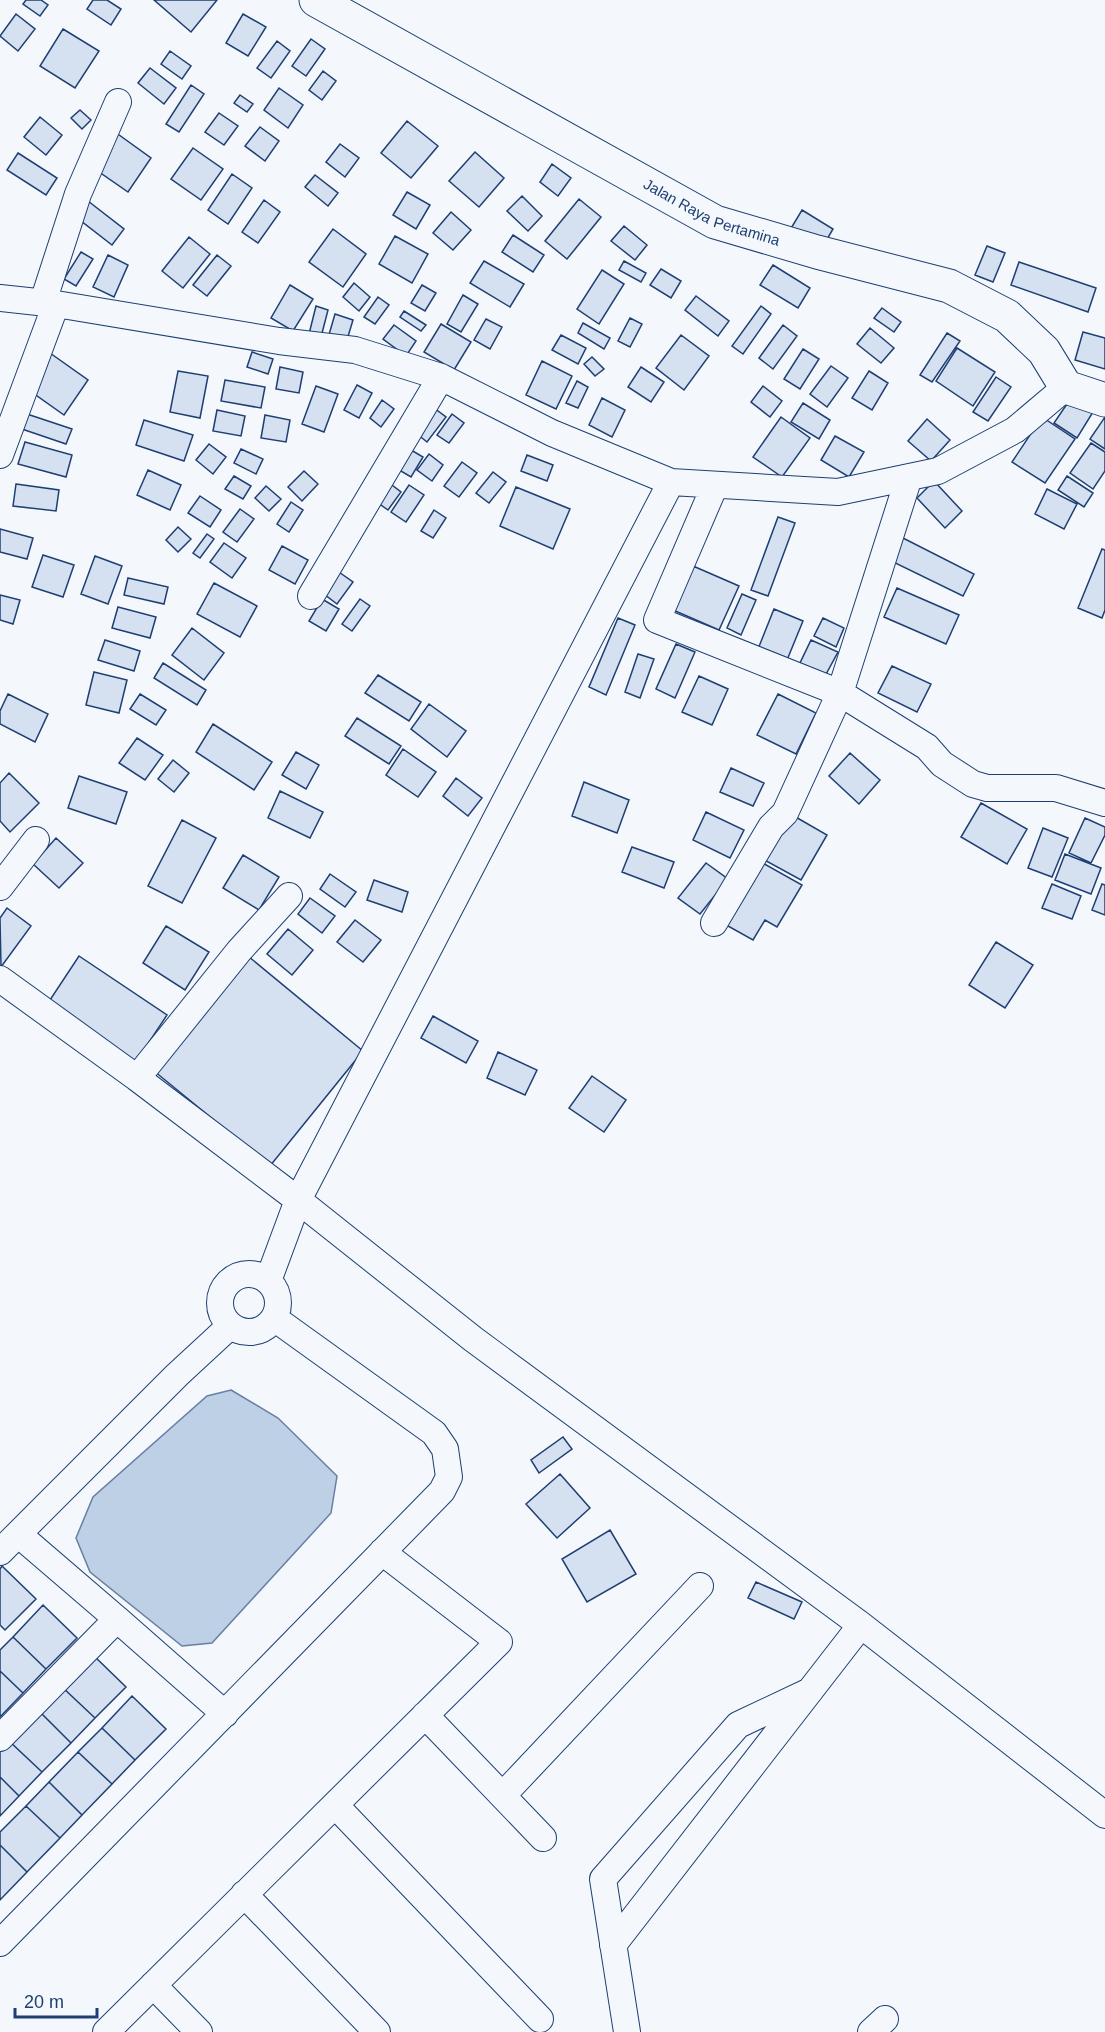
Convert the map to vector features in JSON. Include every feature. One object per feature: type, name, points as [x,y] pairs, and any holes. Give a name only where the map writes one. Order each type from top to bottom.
[{"type":"main road","name":"Jalan Raya Pertamina","points":[[316,0],[715,222],[817,252],[949,286],[1007,316],[1044,351],[1066,387]]},
{"type":"main road","points":[[1066,387],[1105,400]]},
{"type":"street","points":[[0,455],[50,303],[78,194],[118,102]]},
{"type":"street","points":[[0,298],[50,303],[279,341],[356,350],[441,377],[552,432],[671,482],[838,492],[939,471],[1015,430],[1066,387]]},
{"type":"street","points":[[311,596],[441,377]]},
{"type":"street","points":[[714,923],[771,827],[785,813],[840,693],[909,477]]},
{"type":"street","points":[[268,1281],[298,1200],[671,482]]},
{"type":"street","points":[[716,485],[657,620],[840,693],[927,747],[942,764],[973,784],[987,788],[1056,788],[1105,802]]},
{"type":"street","points":[[0,887],[36,840]]},
{"type":"street","points":[[137,1078],[239,951],[289,896]]},
{"type":"street","points":[[0,979],[137,1078],[298,1200],[473,1340],[861,1625],[1105,1815]]},
{"type":"street","points":[[249,1274],[268,1281],[275,1288],[278,1298],[278,1308],[268,1326],[249,1333],[230,1326],[220,1308],[220,1298],[230,1281],[239,1275],[249,1274]]},
{"type":"street","points":[[0,1943],[442,1491],[449,1477],[445,1449],[434,1433],[274,1318]]},
{"type":"street","points":[[0,1552],[177,1375],[230,1326]]},
{"type":"street","points":[[18,1534],[225,1714]]},
{"type":"street","points":[[106,2032],[499,1642],[382,1552]]},
{"type":"street","points":[[502,1795],[700,1587]]},
{"type":"street","points":[[0,1738],[117,1619]]},
{"type":"street","points":[[613,1945],[861,1625]]},
{"type":"street","points":[[626,2031],[603,1879],[738,1725],[810,1691]]},
{"type":"street","points":[[425,1715],[543,1838]]},
{"type":"street","points":[[335,1805],[540,2019]]},
{"type":"street","points":[[244,1894],[376,2032]]},
{"type":"street","points":[[153,1985],[199,2032]]},
{"type":"water","points":[[231,1390],[278,1418],[337,1476],[331,1513],[212,1643],[182,1646],[90,1572],[76,1538],[93,1497],[207,1396]]},
{"type":"building","points":[[26,0],[41,0],[48,5],[40,16],[23,4]]},
{"type":"building","points":[[93,0],[107,0],[121,9],[111,25],[87,9]]},
{"type":"building","points":[[154,0],[217,0],[191,32]]},
{"type":"building","points":[[16,14],[35,29],[18,51],[0,36]]},
{"type":"building","points":[[243,14],[266,27],[248,56],[226,43]]},
{"type":"building","points":[[63,29],[99,51],[75,88],[40,66]]},
{"type":"building","points":[[311,39],[325,49],[306,76],[292,66]]},
{"type":"building","points":[[277,41],[290,51],[271,78],[257,68]]},
{"type":"building","points":[[170,51],[191,66],[182,79],[161,64]]},
{"type":"building","points":[[150,68],[176,88],[164,104],[138,83]]},
{"type":"building","points":[[323,71],[336,81],[322,100],[309,90]]},
{"type":"building","points":[[191,85],[204,94],[179,132],[166,124]]},
{"type":"building","points":[[279,88],[303,105],[288,128],[264,110]]},
{"type":"building","points":[[240,95],[253,104],[247,112],[234,103]]},
{"type":"building","points":[[80,110],[91,120],[82,129],[71,118]]},
{"type":"building","points":[[219,113],[238,126],[224,145],[205,132]]},
{"type":"building","points":[[40,117],[62,135],[46,155],[24,137]]},
{"type":"building","points":[[407,121],[438,146],[411,178],[381,153]]},
{"type":"building","points":[[260,127],[279,141],[265,161],[245,146]]},
{"type":"building","points":[[115,132],[151,158],[128,192],[92,167]]},
{"type":"building","points":[[340,144],[359,158],[345,177],[326,162]]},
{"type":"building","points":[[193,148],[223,169],[201,200],[171,179]]},
{"type":"building","points":[[475,152],[504,178],[479,207],[449,181]]},
{"type":"building","points":[[18,153],[57,178],[46,195],[7,170]]},
{"type":"building","points":[[552,164],[571,178],[558,196],[540,182]]},
{"type":"building","points":[[232,174],[252,188],[228,224],[208,210]]},
{"type":"building","points":[[315,175],[338,193],[328,206],[305,187]]},
{"type":"building","points":[[407,192],[430,205],[416,229],[393,215]]},
{"type":"building","points":[[522,196],[542,216],[528,231],[507,211]]},
{"type":"building","points":[[579,199],[601,217],[567,259],[545,241]]},
{"type":"building","points":[[264,200],[280,212],[258,243],[242,232]]},
{"type":"building","points":[[88,201],[124,229],[112,245],[76,217]]},
{"type":"building","points":[[802,210],[833,229],[822,248],[790,230]]},
{"type":"building","points":[[451,212],[471,230],[453,250],[433,233]]},
{"type":"building","points":[[624,226],[647,245],[635,260],[611,241]]},
{"type":"building","points":[[333,229],[366,254],[343,287],[309,262]]},
{"type":"building","points":[[513,235],[544,255],[533,272],[502,252]]},
{"type":"building","points":[[395,236],[428,254],[412,283],[379,264]]},
{"type":"building","points":[[189,237],[210,254],[183,288],[162,271]]},
{"type":"building","points":[[987,246],[1005,253],[993,282],[975,275]]},
{"type":"building","points":[[81,252],[93,259],[76,286],[64,279]]},
{"type":"building","points":[[108,255],[128,265],[114,297],[93,287]]},
{"type":"building","points":[[217,255],[231,266],[207,296],[193,285]]},
{"type":"building","points":[[484,261],[524,284],[510,307],[470,283]]},
{"type":"building","points":[[624,261],[646,273],[641,282],[619,270]]},
{"type":"building","points":[[1019,262],[1096,288],[1088,312],[1011,285]]},
{"type":"building","points":[[773,265],[810,288],[798,308],[760,285]]},
{"type":"building","points":[[661,269],[681,281],[671,298],[650,285]]},
{"type":"building","points":[[602,270],[624,284],[599,324],[577,309]]},
{"type":"building","points":[[354,283],[370,297],[359,311],[343,297]]},
{"type":"building","points":[[290,285],[313,299],[293,331],[271,318]]},
{"type":"building","points":[[422,285],[436,293],[425,311],[411,303]]},
{"type":"building","points":[[463,295],[478,304],[461,332],[447,324]]},
{"type":"building","points":[[696,296],[729,321],[718,336],[685,310]]},
{"type":"building","points":[[378,297],[389,305],[375,324],[364,317]]},
{"type":"building","points":[[316,306],[328,310],[321,337],[309,334]]},
{"type":"building","points":[[761,306],[771,314],[743,354],[732,346]]},
{"type":"building","points":[[882,308],[901,322],[894,332],[874,318]]},
{"type":"building","points":[[404,311],[426,325],[421,331],[400,317]]},
{"type":"building","points":[[335,314],[353,320],[346,343],[328,338]]},
{"type":"building","points":[[630,318],[642,324],[630,347],[618,341]]},
{"type":"building","points":[[486,319],[502,327],[490,349],[474,340]]},
{"type":"building","points":[[583,323],[610,338],[604,349],[578,333]]},
{"type":"building","points":[[441,324],[471,342],[454,370],[424,352]]},
{"type":"building","points":[[394,325],[416,341],[406,356],[383,339]]},
{"type":"building","points":[[783,325],[797,336],[773,369],[759,358]]},
{"type":"building","points":[[870,328],[894,348],[881,363],[857,344]]},
{"type":"building","points":[[1083,332],[1105,338],[1105,369],[1075,360]]},
{"type":"building","points":[[947,333],[960,341],[932,382],[920,375]]},
{"type":"building","points":[[561,335],[586,348],[578,364],[552,350]]},
{"type":"building","points":[[681,335],[709,356],[684,390],[656,368]]},
{"type":"building","points":[[957,348],[995,372],[973,406],[936,381]]},
{"type":"building","points":[[803,349],[819,359],[800,389],[784,379]]},
{"type":"building","points":[[252,352],[273,359],[268,374],[247,367]]},
{"type":"building","points":[[50,353],[88,380],[64,415],[26,388]]},
{"type":"building","points":[[592,357],[604,369],[595,376],[584,364]]},
{"type":"building","points":[[542,361],[572,376],[556,409],[526,395]]},
{"type":"building","points":[[831,366],[848,378],[827,407],[810,394]]},
{"type":"building","points":[[280,367],[303,372],[299,393],[276,389]]},
{"type":"building","points":[[641,367],[664,382],[651,402],[628,387]]},
{"type":"building","points":[[178,371],[208,376],[200,418],[170,412]]},
{"type":"building","points":[[869,371],[888,383],[872,410],[852,398]]},
{"type":"building","points":[[996,377],[1011,387],[988,421],[973,412]]},
{"type":"building","points":[[225,380],[265,387],[261,408],[221,401]]},
{"type":"building","points":[[577,381],[588,387],[578,408],[566,403]]},
{"type":"building","points":[[357,385],[372,393],[359,418],[344,410]]},
{"type":"building","points":[[316,386],[338,394],[324,432],[302,424]]},
{"type":"building","points":[[763,386],[782,401],[770,417],[751,402]]},
{"type":"building","points":[[602,398],[625,410],[612,437],[589,425]]},
{"type":"building","points":[[1071,398],[1093,412],[1077,438],[1054,423]]},
{"type":"building","points":[[382,400],[394,409],[381,427],[370,418]]},
{"type":"building","points":[[803,403],[830,420],[819,439],[791,422]]},
{"type":"building","points":[[430,405],[446,417],[427,442],[411,429]]},
{"type":"building","points":[[217,410],[245,416],[241,436],[213,431]]},
{"type":"building","points":[[21,412],[72,429],[66,444],[16,427]]},
{"type":"building","points":[[452,414],[464,423],[449,443],[437,435]]},
{"type":"building","points":[[265,415],[290,420],[286,442],[261,438]]},
{"type":"building","points":[[781,417],[810,438],[782,477],[753,457]]},
{"type":"building","points":[[1042,417],[1075,439],[1045,483],[1012,462]]},
{"type":"building","points":[[1105,417],[1105,449],[1090,439]]},
{"type":"building","points":[[927,419],[950,440],[931,461],[908,441]]},
{"type":"building","points":[[144,420],[193,435],[184,461],[136,445]]},
{"type":"building","points":[[835,436],[864,452],[849,477],[821,460]]},
{"type":"building","points":[[25,442],[72,455],[66,477],[18,464]]},
{"type":"building","points":[[1091,443],[1105,452],[1105,471],[1093,489],[1070,473]]},
{"type":"building","points":[[209,444],[226,457],[213,474],[196,460]]},
{"type":"building","points":[[406,447],[423,457],[411,477],[394,467]]},
{"type":"building","points":[[241,449],[263,459],[256,474],[234,463]]},
{"type":"building","points":[[429,454],[443,465],[432,481],[417,470]]},
{"type":"building","points":[[527,455],[553,465],[547,481],[521,471]]},
{"type":"building","points":[[462,462],[477,473],[459,497],[444,486]]},
{"type":"building","points":[[148,470],[181,485],[170,510],[137,495]]},
{"type":"building","points":[[304,471],[318,484],[302,501],[288,487]]},
{"type":"building","points":[[493,472],[506,482],[489,503],[476,493]]},
{"type":"building","points":[[234,476],[251,486],[243,499],[225,489]]},
{"type":"building","points":[[1067,476],[1093,493],[1084,507],[1058,490]]},
{"type":"building","points":[[934,481],[962,511],[945,528],[917,498]]},
{"type":"building","points":[[388,482],[401,492],[388,510],[374,500]]},
{"type":"building","points":[[16,484],[59,490],[56,511],[13,506]]},
{"type":"building","points":[[409,485],[424,495],[406,522],[391,512]]},
{"type":"building","points":[[266,486],[281,499],[269,511],[255,498]]},
{"type":"building","points":[[516,487],[570,509],[553,549],[500,526]]},
{"type":"building","points":[[1047,489],[1077,504],[1064,529],[1035,514]]},
{"type":"building","points":[[200,496],[221,510],[210,527],[188,513]]},
{"type":"building","points":[[291,502],[303,510],[289,532],[277,524]]},
{"type":"building","points":[[240,509],[254,519],[237,542],[223,532]]},
{"type":"building","points":[[434,510],[446,518],[433,538],[421,531]]},
{"type":"building","points":[[778,517],[795,523],[768,596],[751,590]]},
{"type":"building","points":[[178,527],[191,539],[178,552],[166,540]]},
{"type":"building","points":[[0,529],[33,538],[27,559],[0,552]]},
{"type":"building","points":[[207,534],[214,539],[200,558],[193,553]]},
{"type":"building","points":[[899,536],[974,574],[963,596],[887,559]]},
{"type":"building","points":[[224,543],[246,558],[232,578],[210,562]]},
{"type":"building","points":[[282,546],[308,560],[295,584],[269,570]]},
{"type":"building","points":[[1102,549],[1105,550],[1105,610],[1102,618],[1078,608]]},
{"type":"building","points":[[43,555],[74,565],[63,597],[32,587]]},
{"type":"building","points":[[95,556],[122,566],[108,604],[81,594]]},
{"type":"building","points":[[693,566],[739,586],[719,630],[673,610]]},
{"type":"building","points":[[336,570],[353,582],[337,604],[320,591]]},
{"type":"building","points":[[128,578],[168,587],[164,604],[124,595]]},
{"type":"building","points":[[214,583],[257,606],[240,637],[197,614]]},
{"type":"building","points":[[897,588],[959,615],[946,644],[884,617]]},
{"type":"building","points":[[742,594],[756,600],[741,635],[727,628]]},
{"type":"building","points":[[0,595],[20,600],[13,624],[0,620]]},
{"type":"building","points":[[322,599],[339,609],[326,631],[309,621]]},
{"type":"building","points":[[360,599],[370,606],[352,631],[342,624]]},
{"type":"building","points":[[118,607],[156,617],[150,638],[112,628]]},
{"type":"building","points":[[774,609],[803,621],[787,660],[758,649]]},
{"type":"building","points":[[618,618],[635,625],[606,695],[589,687]]},
{"type":"building","points":[[823,618],[844,628],[836,647],[814,636]]},
{"type":"building","points":[[192,628],[224,653],[204,680],[172,655]]},
{"type":"building","points":[[105,640],[140,651],[134,671],[98,660]]},
{"type":"building","points":[[811,640],[838,652],[825,676],[800,663]]},
{"type":"building","points":[[676,644],[695,652],[675,698],[656,689]]},
{"type":"building","points":[[638,654],[654,659],[640,698],[625,692]]},
{"type":"building","points":[[163,663],[206,690],[197,705],[154,678]]},
{"type":"building","points":[[892,666],[931,684],[917,712],[878,693]]},
{"type":"building","points":[[94,672],[127,680],[119,713],[86,705]]},
{"type":"building","points":[[378,675],[421,702],[409,721],[365,693]]},
{"type":"building","points":[[699,676],[728,689],[712,725],[682,712]]},
{"type":"building","points":[[8,694],[48,714],[35,742],[0,724],[0,711]]},
{"type":"building","points":[[140,694],[166,710],[156,725],[130,709]]},
{"type":"building","points":[[778,694],[816,713],[796,754],[757,735]]},
{"type":"building","points":[[429,704],[466,731],[447,757],[411,729]]},
{"type":"building","points":[[357,718],[401,746],[389,764],[345,736]]},
{"type":"building","points":[[213,724],[272,762],[254,790],[196,752]]},
{"type":"building","points":[[137,738],[163,755],[145,780],[119,763]]},
{"type":"building","points":[[403,749],[436,772],[418,797],[386,775]]},
{"type":"building","points":[[296,752],[319,765],[306,789],[282,775]]},
{"type":"building","points":[[850,753],[880,780],[859,804],[829,776]]},
{"type":"building","points":[[173,760],[189,773],[174,792],[158,779]]},
{"type":"building","points":[[731,768],[764,783],[753,806],[720,792]]},
{"type":"building","points":[[9,773],[39,803],[10,832],[0,821],[0,783]]},
{"type":"building","points":[[79,776],[127,792],[116,824],[68,808]]},
{"type":"building","points":[[456,778],[482,798],[468,816],[443,796]]},
{"type":"building","points":[[584,782],[629,800],[617,833],[572,816]]},
{"type":"building","points":[[280,791],[323,812],[310,838],[268,818]]},
{"type":"building","points":[[981,803],[1027,829],[1007,864],[961,837]]},
{"type":"building","points":[[706,812],[744,830],[730,858],[693,840]]},
{"type":"building","points":[[787,812],[827,835],[801,880],[761,858]]},
{"type":"building","points":[[1085,818],[1105,827],[1105,835],[1091,863],[1069,853]]},
{"type":"building","points":[[182,820],[216,838],[182,903],[148,886]]},
{"type":"building","points":[[1043,828],[1068,838],[1052,877],[1028,868]]},
{"type":"building","points":[[56,838],[83,863],[59,888],[33,864]]},
{"type":"building","points":[[632,847],[674,862],[664,888],[622,872]]},
{"type":"building","points":[[1065,854],[1101,868],[1091,894],[1055,880]]},
{"type":"building","points":[[243,855],[279,877],[259,910],[223,888]]},
{"type":"building","points":[[759,861],[802,885],[777,927],[765,920],[753,940],[719,921]]},
{"type":"building","points":[[706,863],[728,879],[700,914],[678,898]]},
{"type":"building","points":[[330,874],[356,892],[345,907],[320,889]]},
{"type":"building","points":[[374,880],[408,892],[402,912],[367,900]]},
{"type":"building","points":[[1052,884],[1081,896],[1072,919],[1042,908]]},
{"type":"building","points":[[1102,884],[1105,885],[1105,915],[1092,910]]},
{"type":"building","points":[[310,898],[335,916],[322,933],[298,914]]},
{"type":"building","points":[[7,908],[31,926],[1,967],[0,918]]},
{"type":"building","points":[[355,920],[381,940],[363,962],[337,942]]},
{"type":"building","points":[[166,926],[209,952],[185,990],[143,963]]},
{"type":"building","points":[[288,929],[313,950],[292,975],[267,954]]},
{"type":"building","points":[[996,942],[1033,965],[1005,1008],[969,985]]},
{"type":"building","points":[[79,956],[167,1015],[132,1068],[44,1009]]},
{"type":"building","points":[[248,956],[363,1051],[270,1166],[154,1071]]},
{"type":"building","points":[[433,1016],[478,1041],[466,1063],[421,1038]]},
{"type":"building","points":[[498,1052],[537,1070],[525,1095],[487,1078]]},
{"type":"building","points":[[592,1076],[626,1100],[604,1132],[569,1108]]},
{"type":"building","points":[[563,1437],[572,1449],[539,1473],[531,1460]]},
{"type":"building","points":[[560,1474],[590,1508],[557,1538],[526,1504]]},
{"type":"building","points":[[610,1530],[636,1574],[587,1602],[562,1559]]},
{"type":"building","points":[[2,1566],[36,1599],[5,1630],[0,1625],[0,1569]]},
{"type":"building","points":[[756,1582],[802,1602],[794,1619],[748,1598]]},
{"type":"building","points":[[43,1605],[77,1638],[46,1669],[13,1637]]},
{"type":"building","points":[[13,1637],[46,1669],[23,1693],[0,1671],[0,1650]]},
{"type":"building","points":[[92,1654],[126,1687],[95,1718],[61,1686]]},
{"type":"building","points":[[0,1671],[23,1693],[0,1717]]},
{"type":"building","points":[[61,1686],[95,1718],[71,1743],[38,1710]]},
{"type":"building","points":[[132,1696],[166,1729],[135,1760],[102,1728]]},
{"type":"building","points":[[38,1710],[71,1743],[42,1772],[8,1740]]},
{"type":"building","points":[[102,1728],[135,1760],[112,1784],[78,1752]]},
{"type":"building","points":[[8,1740],[42,1772],[19,1796],[0,1777],[0,1749]]},
{"type":"building","points":[[78,1752],[112,1784],[82,1815],[49,1782]]},
{"type":"building","points":[[0,1777],[19,1796],[0,1816]]},
{"type":"building","points":[[49,1782],[82,1815],[60,1838],[26,1806]]},
{"type":"building","points":[[26,1806],[60,1838],[27,1872],[0,1845],[0,1832]]},
{"type":"building","points":[[0,1845],[27,1872],[0,1900]]}]
